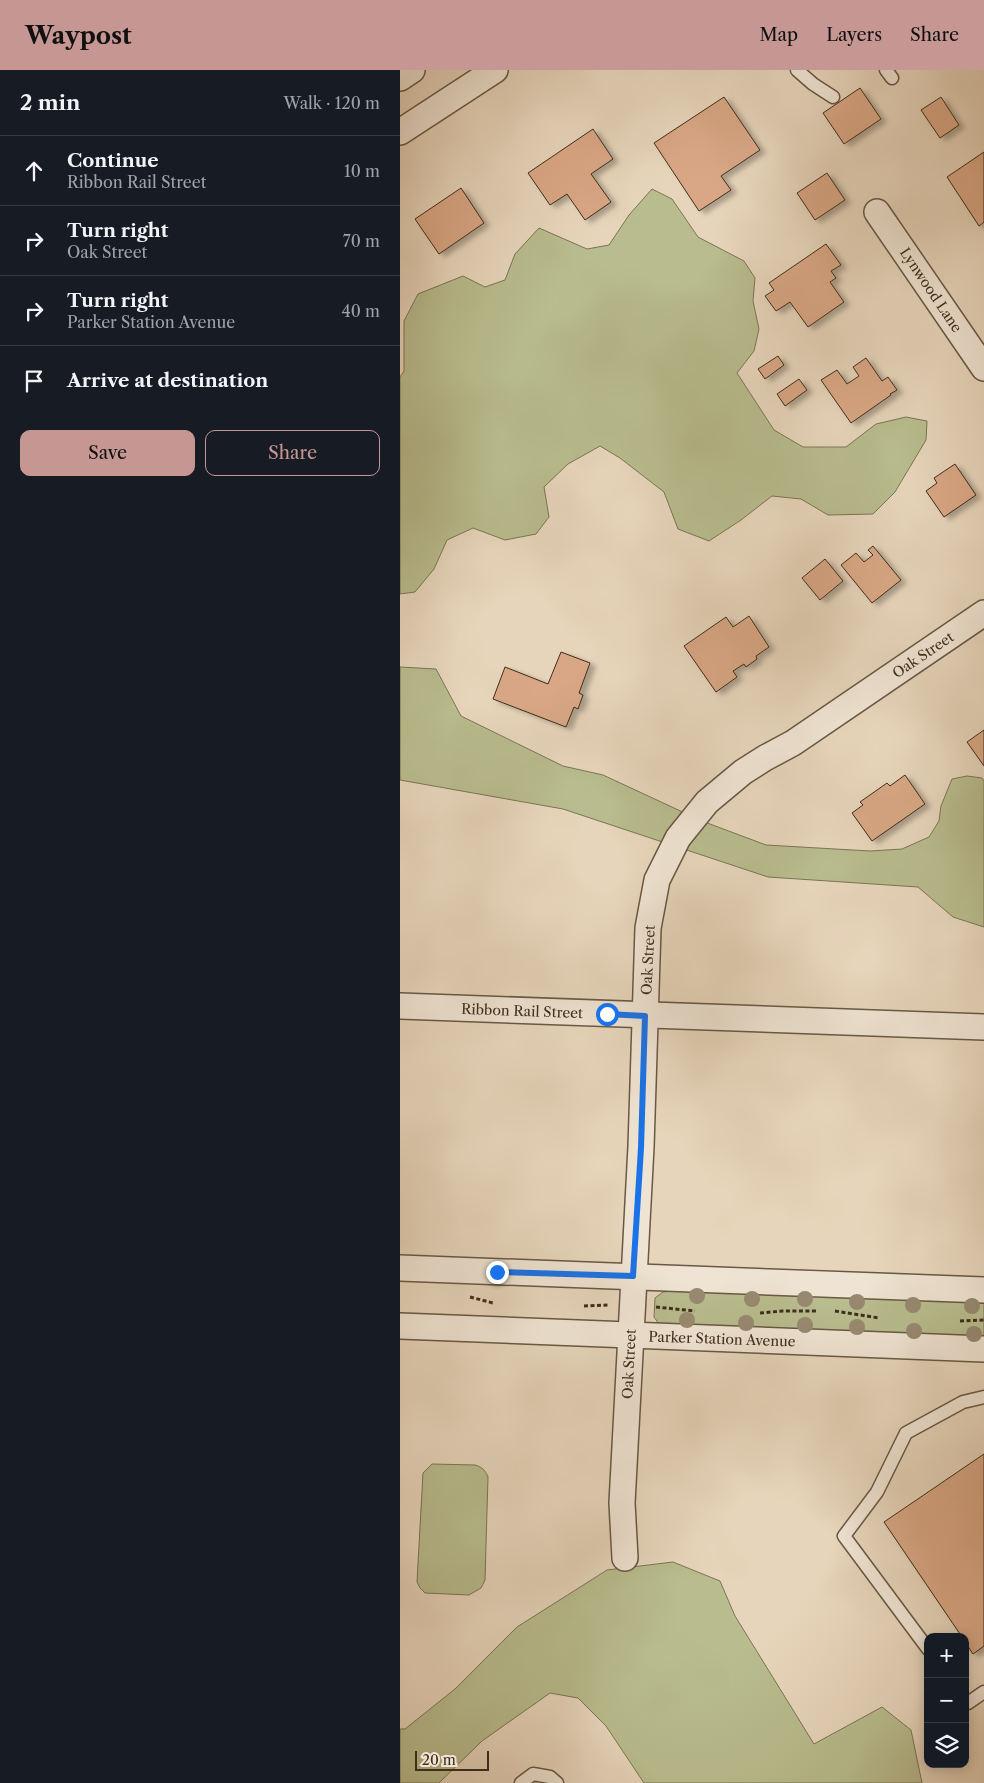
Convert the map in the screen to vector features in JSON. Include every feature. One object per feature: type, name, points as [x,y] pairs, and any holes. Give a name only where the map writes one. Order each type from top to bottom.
[{"type":"street","points":[[400,78],[412,70]]},
{"type":"street","points":[[400,132],[495,70]]},
{"type":"street","name":"Lynwood Lane","points":[[878,212],[984,368]]},
{"type":"street","name":"Oak Street","points":[[625,1558],[622,1504],[641,1148],[648,928],[657,880],[678,838],[707,802],[743,772],[793,743],[984,613]]},
{"type":"street","name":"Ribbon Rail Street","points":[[400,1006],[984,1028]]},
{"type":"street","points":[[400,1268],[984,1290]]},
{"type":"street","name":"Parker Station Avenue","points":[[400,1326],[984,1349]]},
{"type":"lane","points":[[797,70],[813,84],[833,97]]},
{"type":"lane","points":[[924,1644],[844,1536],[877,1492],[906,1433],[963,1402],[984,1397]]},
{"type":"lane","points":[[969,1702],[984,1692]]},
{"type":"lane","points":[[521,1783],[533,1774],[550,1777],[557,1783]]},
{"type":"path","points":[[469,1297],[502,1305]]},
{"type":"path","points":[[577,1307],[612,1304]]},
{"type":"path","points":[[654,1307],[696,1311]]},
{"type":"path","points":[[831,1310],[884,1318]]},
{"type":"path","points":[[758,1314],[783,1311],[822,1311]]},
{"type":"path","points":[[956,1321],[984,1320]]},
{"type":"green space","points":[[652,189],[672,199],[698,237],[744,261],[755,278],[753,301],[759,329],[754,351],[737,373],[774,430],[803,447],[846,447],[876,424],[906,417],[927,421],[926,440],[895,492],[873,514],[828,515],[801,499],[772,496],[741,520],[709,541],[678,529],[664,492],[620,458],[600,446],[568,464],[544,487],[549,517],[536,534],[505,540],[473,528],[447,540],[434,569],[415,592],[400,594],[400,377],[404,371],[404,321],[418,294],[463,276],[485,287],[505,280],[515,254],[539,228],[587,249],[609,245],[629,215]]},
{"type":"green space","points":[[400,667],[436,669],[461,716],[563,766],[603,775],[702,821],[766,845],[870,851],[902,849],[929,837],[939,821],[941,806],[952,779],[967,776],[982,778],[984,781],[984,927],[953,917],[918,887],[768,877],[563,809],[400,780]]},
{"type":"green space","points":[[681,1290],[984,1303],[984,1341],[659,1324],[654,1317],[655,1298],[663,1292]]},
{"type":"green space","points":[[432,1464],[475,1465],[483,1469],[488,1477],[485,1580],[481,1588],[469,1595],[425,1593],[417,1582],[423,1473]]},
{"type":"green space","points":[[673,1562],[720,1581],[735,1616],[814,1744],[882,1707],[911,1730],[922,1783],[644,1783],[606,1726],[578,1698],[550,1693],[482,1741],[439,1783],[400,1783],[400,1729],[405,1729],[455,1689],[517,1627],[607,1570]]},
{"type":"building","points":[[860,88],[881,119],[844,144],[823,113]]},
{"type":"building","points":[[724,97],[760,150],[721,176],[731,190],[699,211],[654,143]]},
{"type":"building","points":[[941,97],[959,125],[940,138],[921,110]]},
{"type":"building","points":[[593,129],[613,159],[591,174],[611,202],[585,220],[567,194],[550,205],[528,173]]},
{"type":"building","points":[[984,152],[984,222],[979,226],[947,177]]},
{"type":"building","points":[[827,173],[845,200],[815,220],[797,193]]},
{"type":"building","points":[[461,188],[484,223],[439,254],[415,219]]},
{"type":"building","points":[[826,244],[841,265],[831,271],[836,278],[830,282],[844,302],[808,327],[790,302],[776,311],[765,296],[774,290],[769,283]]},
{"type":"building","points":[[778,356],[784,365],[765,379],[758,369]]},
{"type":"building","points":[[866,358],[882,381],[888,377],[897,390],[851,423],[821,380],[837,370],[847,384],[859,376],[853,367]]},
{"type":"building","points":[[799,379],[807,390],[785,406],[777,394]]},
{"type":"building","points":[[955,464],[976,495],[944,517],[926,491],[937,483],[934,478]]},
{"type":"building","points":[[873,546],[901,580],[872,603],[841,565],[856,553],[864,562],[873,555],[868,550]]},
{"type":"building","points":[[825,559],[843,581],[820,600],[802,578]]},
{"type":"building","points":[[749,616],[769,647],[756,656],[757,659],[746,667],[744,664],[733,671],[737,677],[716,692],[684,646],[726,617],[733,627]]},
{"type":"building","points":[[561,652],[590,663],[579,693],[583,695],[578,709],[574,707],[566,727],[493,699],[505,667],[548,684]]},
{"type":"building","points":[[984,730],[984,766],[967,742]]},
{"type":"building","points":[[905,775],[925,804],[872,841],[852,813],[863,805],[860,802],[887,783],[890,786]]},
{"type":"building","points":[[984,1454],[984,1646],[973,1654],[969,1648],[969,1633],[959,1633],[884,1522]]},
{"type":"route","points":[[497,1272],[633,1276],[641,1148],[645,1016],[607,1014]]}]
